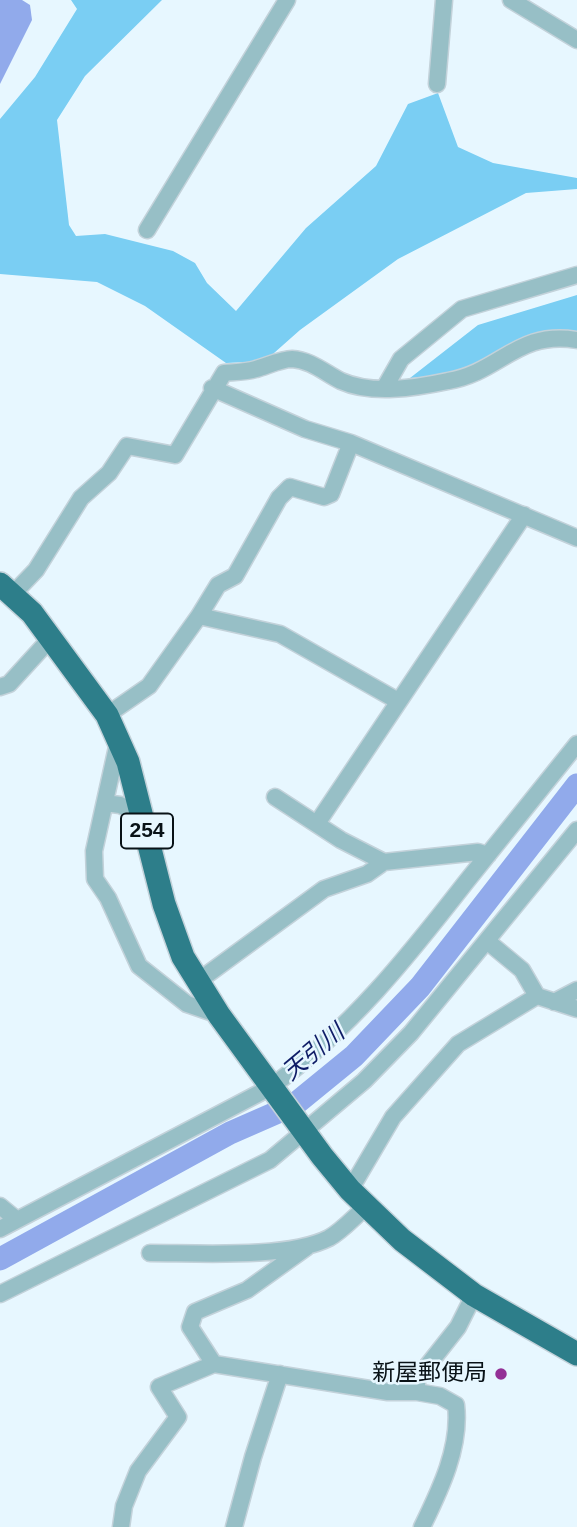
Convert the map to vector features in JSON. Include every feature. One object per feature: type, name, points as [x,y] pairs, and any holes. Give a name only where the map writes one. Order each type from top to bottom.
[{"type":"highway","name":"254","points":[[7,589],[51,638],[107,715],[119,738],[143,816],[173,933],[197,982],[302,1129],[350,1190],[402,1240],[474,1296],[577,1354]]},
{"type":"street","points":[[147,230],[287,0]]},
{"type":"street","points":[[437,84],[444,0]]},
{"type":"street","points":[[511,0],[577,40]]},
{"type":"street","points":[[385,387],[407,353],[462,309],[577,275]]},
{"type":"street","points":[[7,589],[36,570],[80,498],[109,473],[127,446],[175,454],[212,388],[224,373],[253,370],[290,359],[306,362],[358,387],[450,381],[483,370],[517,348],[536,340],[554,336],[577,340]]},
{"type":"street","points":[[212,388],[305,429],[351,443],[577,538]]},
{"type":"street","points":[[107,715],[149,687],[199,617],[218,585],[235,576],[279,498],[290,487],[324,497],[331,494],[351,443]]},
{"type":"street","points":[[318,822],[524,515]]},
{"type":"street","points":[[199,617],[280,634],[398,701]]},
{"type":"street","points":[[0,687],[9,684],[51,638]]},
{"type":"street","points":[[119,738],[94,851],[95,879],[108,898],[139,966],[153,980],[187,1004],[219,1015]]},
{"type":"street","points":[[0,1229],[273,1088],[309,1059],[358,1013],[577,744]]},
{"type":"street","points":[[275,797],[318,822],[341,840],[384,862]]},
{"type":"street","points":[[105,803],[120,805],[143,816]]},
{"type":"street","points":[[0,1294],[270,1160],[302,1129],[364,1081],[411,1033],[575,834]]},
{"type":"street","points":[[197,982],[324,889],[367,874],[384,862],[478,852],[488,855]]},
{"type":"street","points":[[486,941],[522,970],[537,996],[577,1009]]},
{"type":"street","points":[[554,1002],[577,990]]},
{"type":"street","points":[[350,1190],[393,1117],[458,1044],[537,996]]},
{"type":"street","points":[[0,1206],[17,1220]]},
{"type":"street","points":[[150,1253],[216,1254],[298,1248],[330,1237],[367,1206]]},
{"type":"street","points":[[214,1364],[190,1327],[195,1312],[247,1290],[311,1244]]},
{"type":"street","points":[[417,1392],[417,1379],[458,1327],[474,1296]]},
{"type":"street","points":[[121,1527],[124,1506],[138,1471],[178,1417],[159,1387],[214,1364],[388,1392],[417,1392],[439,1396],[456,1405],[457,1418],[448,1467],[422,1527]]},
{"type":"street","points":[[234,1527],[280,1374]]},
{"type":"shaded area","points":[[0,0],[22,0],[30,5],[32,20],[0,84]]},
{"type":"shaded area","points":[[71,0],[162,0],[85,76],[57,120],[69,225],[76,236],[105,234],[173,251],[195,263],[207,283],[236,311],[306,228],[376,166],[408,104],[438,93],[458,147],[493,163],[577,178],[577,189],[526,193],[398,259],[300,330],[265,361],[226,363],[145,306],[97,282],[0,274],[0,119],[35,77],[77,9]]},
{"type":"shaded area","points":[[577,295],[577,335],[535,335],[525,338],[473,369],[446,375],[410,378],[478,325]]},
{"type":"waterway","name":"天引川","points":[[0,1259],[230,1133],[294,1105],[354,1056],[420,987],[577,785]]},
{"type":"place","name":"新屋郵便局","points":[[501,1374]]}]
